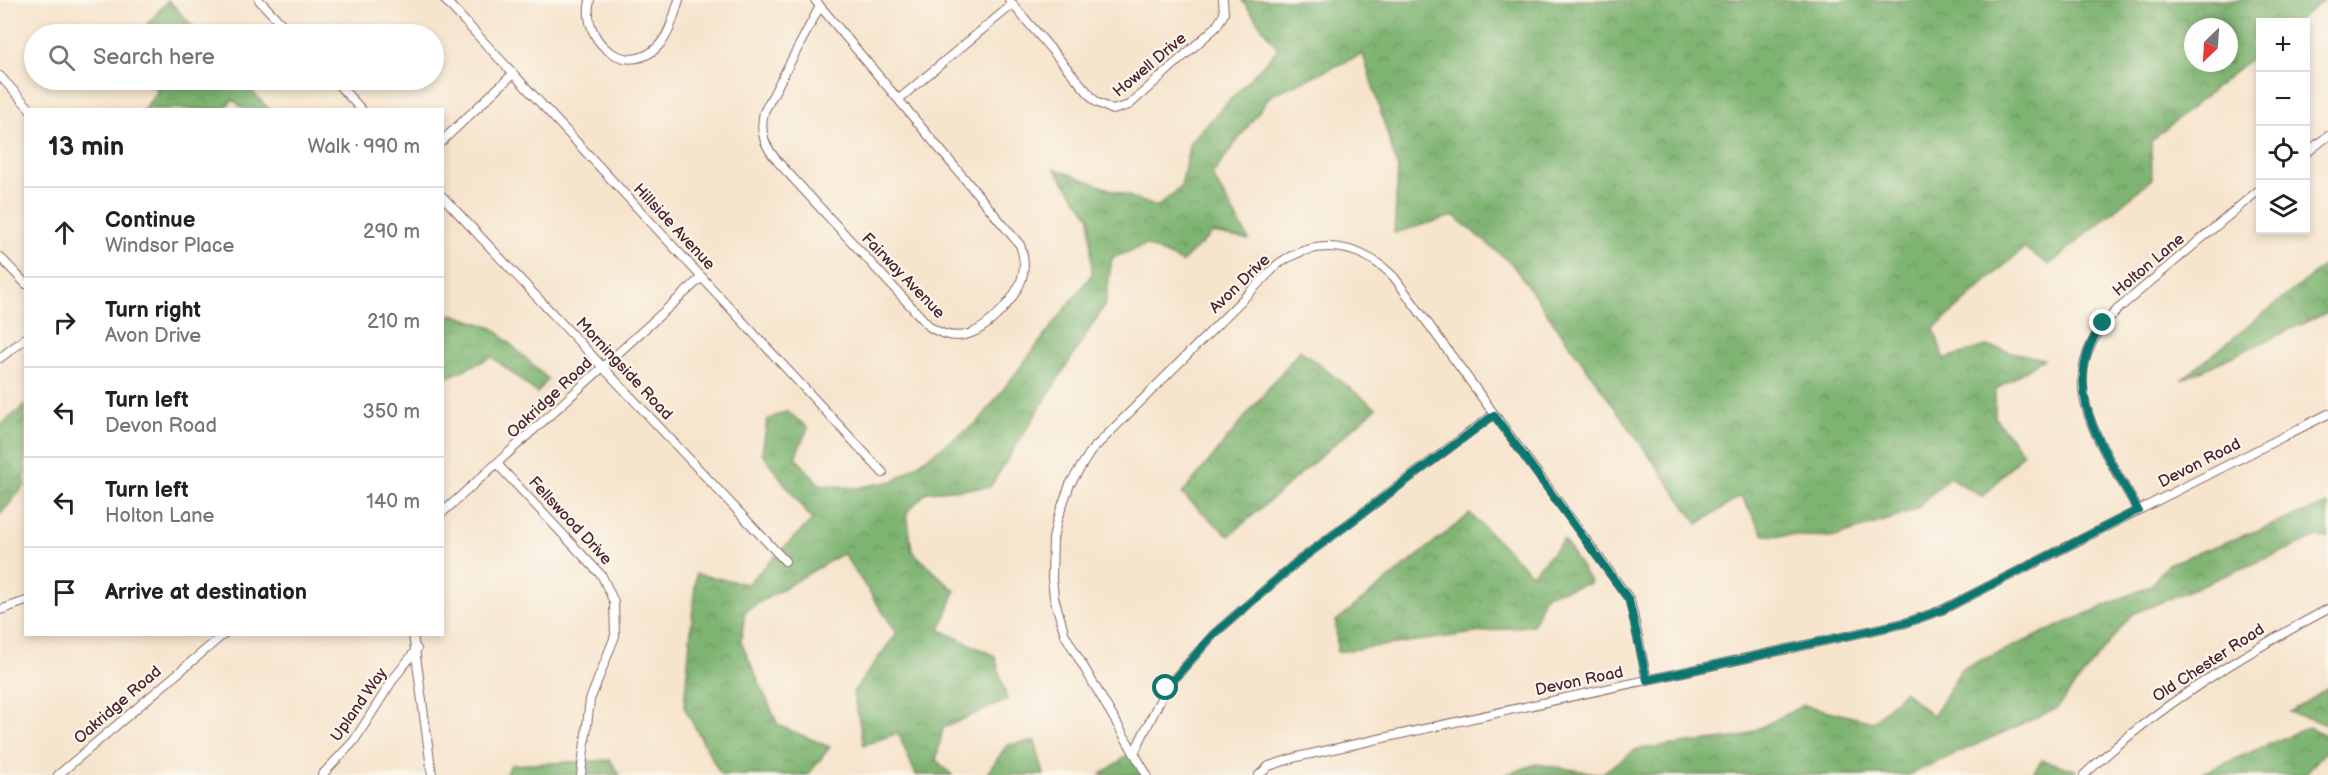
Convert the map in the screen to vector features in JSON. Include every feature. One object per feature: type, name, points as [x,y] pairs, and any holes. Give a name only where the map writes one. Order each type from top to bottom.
[{"type":"street","points":[[259,0],[282,24]]},
{"type":"street","name":"Hillside Avenue","points":[[445,0],[883,473]]},
{"type":"street","points":[[591,0],[589,20],[597,40],[613,54],[627,58],[649,53],[661,44],[668,32],[679,0]]},
{"type":"street","name":"Howell Drive","points":[[1011,2],[1096,102],[1113,110],[1129,105],[1216,27],[1224,14],[1223,0]]},
{"type":"street","points":[[899,99],[1011,2]]},
{"type":"street","name":"Fairway Avenue","points":[[818,3],[1010,232],[1023,253],[1024,276],[1017,292],[988,325],[974,333],[951,336],[930,327],[779,163],[765,144],[762,128],[764,112],[818,3]]},
{"type":"street","points":[[444,139],[513,74]]},
{"type":"street","points":[[0,76],[29,108]]},
{"type":"street","points":[[343,90],[360,108]]},
{"type":"street","points":[[2310,150],[2328,136]]},
{"type":"street","name":"Holton Lane","points":[[2138,510],[2087,412],[2082,378],[2088,347],[2103,323],[2118,309],[2256,192]]},
{"type":"street","name":"Morningside Road","points":[[444,198],[785,561]]},
{"type":"street","name":"Avon Drive","points":[[1147,775],[1073,652],[1058,616],[1051,559],[1057,520],[1070,484],[1091,451],[1272,270],[1301,252],[1326,246],[1352,249],[1375,260],[1394,277],[1629,600],[1647,680]]},
{"type":"street","points":[[0,257],[24,282]]},
{"type":"street","name":"Oakridge Road","points":[[444,511],[498,465],[702,277]]},
{"type":"street","points":[[0,358],[24,340]]},
{"type":"street","name":"Devon Road","points":[[1259,775],[1269,766],[1297,757],[1905,623],[1942,610],[2328,414]]},
{"type":"street","points":[[1134,753],[1166,688],[1213,635],[1297,562],[1494,415]]},
{"type":"street","name":"Fellswood Drive","points":[[498,465],[602,576],[614,602],[615,636],[590,700],[581,775]]},
{"type":"street","points":[[0,610],[24,602]]},
{"type":"street","name":"Old Chester Road","points":[[2084,775],[2112,748],[2197,683],[2233,660],[2328,609]]},
{"type":"street","name":"Oakridge Road","points":[[58,775],[222,636]]},
{"type":"street","points":[[414,636],[432,775]]},
{"type":"street","name":"Upland Way","points":[[322,775],[354,741],[394,678],[417,649]]},
{"type":"green space","points":[[168,0],[191,24],[148,24]]},
{"type":"green space","points":[[1242,0],[2324,0],[2301,18],[2256,18],[2256,54],[2238,69],[2238,18],[2184,18],[2184,72],[2235,72],[2151,141],[2152,179],[2049,265],[2024,248],[1934,329],[1944,359],[1986,346],[2043,359],[1995,390],[1995,418],[2023,453],[1983,497],[1949,477],[1914,511],[1835,537],[1764,535],[1741,496],[1698,524],[1512,264],[1454,216],[1394,233],[1398,169],[1363,54],[1271,95],[1212,175],[1249,240],[1213,233],[1182,262],[1146,245],[1112,258],[1106,303],[990,487],[927,492],[907,512],[912,551],[955,591],[940,630],[995,656],[1007,700],[943,728],[936,760],[952,775],[916,775],[898,733],[864,745],[853,692],[897,633],[843,553],[745,611],[741,642],[778,725],[830,747],[808,775],[721,775],[684,707],[696,574],[747,584],[812,520],[762,453],[767,420],[787,411],[808,428],[795,457],[819,484],[856,488],[894,481],[979,421],[1092,274],[1090,217],[1054,168],[1157,207],[1181,187],[1190,142],[1278,49]]},
{"type":"green space","points":[[251,90],[268,108],[243,108],[233,100],[224,108],[145,108],[158,91]]},
{"type":"green space","points":[[2328,262],[2328,312],[2181,380]]},
{"type":"green space","points":[[452,314],[493,328],[548,379],[537,393],[492,357],[444,379],[444,324]]},
{"type":"green space","points":[[1300,350],[1376,408],[1229,536],[1182,494]]},
{"type":"green space","points":[[24,406],[24,486],[0,515],[0,426]]},
{"type":"green space","points":[[2328,504],[2328,538],[2318,537],[2132,614],[2056,709],[1908,775],[1505,775],[1536,764],[1601,774],[1637,749],[1742,737],[1804,705],[1873,722],[1904,691],[1933,717],[1961,669],[2150,586],[2168,564]]},
{"type":"green space","points":[[1470,514],[1532,574],[1564,540],[1591,583],[1545,595],[1533,625],[1337,652],[1336,621]]},
{"type":"green space","points":[[2328,688],[2328,725],[2290,712]]},
{"type":"green space","points":[[2308,727],[2328,736],[2328,749],[2304,775],[2199,775]]},
{"type":"green space","points":[[1035,741],[1044,775],[986,775],[1007,745]]},
{"type":"green space","points":[[1134,751],[1143,775],[1100,775]]},
{"type":"green space","points":[[610,760],[620,775],[505,775],[511,765]]},
{"type":"green space","points":[[2042,760],[2076,770],[2071,775],[2031,775]]},
{"type":"route","points":[[1166,688],[1213,635],[1297,562],[1494,415],[1629,600],[1647,680],[1841,639],[1905,623],[1942,610],[2138,510],[2093,425],[2084,400],[2082,387],[2084,358],[2103,323]]}]
